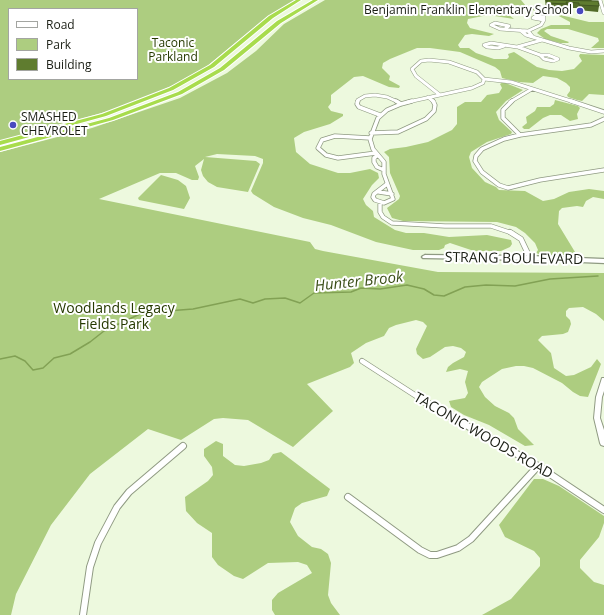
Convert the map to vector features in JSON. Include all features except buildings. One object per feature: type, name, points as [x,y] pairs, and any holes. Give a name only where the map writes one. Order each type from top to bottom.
[{"type":"highway","points":[[0,143],[104,115],[171,89],[212,66],[271,17],[299,0]]},
{"type":"highway","points":[[0,149],[111,119],[180,93],[222,69],[279,22],[316,0]]},
{"type":"main road","points":[[604,380],[599,397],[597,418],[604,443]]},
{"type":"street","points":[[600,0],[604,13]]},
{"type":"street","points":[[506,28],[509,26],[495,23],[491,25],[493,27],[528,31],[541,25],[544,20]]},
{"type":"street","points":[[520,30],[524,34],[542,40],[587,52],[604,52]]},
{"type":"street","points":[[528,31],[534,37]]},
{"type":"street","points":[[518,47],[542,40]]},
{"type":"street","points":[[504,46],[498,48],[484,45],[488,43],[518,47],[540,55],[548,55],[558,59],[556,61],[544,59],[540,55]]},
{"type":"street","points":[[440,95],[416,76],[412,69],[416,65],[429,60],[449,62],[477,72],[484,79],[506,81],[604,112]]},
{"type":"street","points":[[388,184],[379,192],[374,194],[373,197],[380,202],[392,201],[393,197],[384,170],[384,162],[373,149],[371,135],[380,115],[401,104],[472,88],[483,83],[484,79]]},
{"type":"street","points":[[520,135],[505,121],[503,118],[503,110],[508,104],[532,89]]},
{"type":"street","points":[[380,115],[359,107],[357,104],[358,100],[365,96],[375,95],[387,97],[401,104]]},
{"type":"street","points":[[377,154],[338,158],[326,155],[318,148],[322,140],[334,136],[371,135],[398,132],[426,119],[434,111],[434,102],[428,97]]},
{"type":"street","points":[[604,119],[591,125],[520,135],[482,149],[476,156],[475,161],[482,172],[508,188],[540,180],[604,170]]},
{"type":"street","points":[[377,154],[374,158],[374,162],[377,166],[384,170]]},
{"type":"street","points":[[379,192],[392,194]]},
{"type":"street","points":[[380,202],[380,212],[383,216],[387,220],[398,224],[491,226],[508,231],[521,239],[530,258]]},
{"type":"street","name":"STRANG BOULEVARD","points":[[425,257],[530,258],[604,261]]},
{"type":"street","name":"TACONIC WOODS ROAD","points":[[362,362],[404,390],[538,466],[604,510]]},
{"type":"street","points":[[83,615],[90,567],[98,544],[117,507],[129,492],[183,446]]},
{"type":"street","points":[[348,497],[420,550],[430,555],[437,555],[458,548],[471,539],[538,466]]},
{"type":"green space","name":"Taconic Parkland","points":[[0,0],[295,0],[267,17],[206,67],[176,84],[133,103],[0,141]]},
{"type":"green space","name":"Woodlands Legacy Fields Park","points":[[325,0],[521,0],[526,6],[532,8],[589,22],[604,22],[604,48],[591,48],[599,41],[598,38],[568,29],[547,29],[544,31],[551,36],[569,42],[568,43],[560,43],[545,39],[537,33],[541,29],[551,25],[570,25],[570,22],[557,15],[541,14],[531,9],[519,9],[509,13],[509,15],[514,19],[488,15],[468,19],[467,23],[470,28],[494,34],[489,36],[472,34],[465,35],[458,45],[460,48],[469,48],[476,53],[494,59],[507,59],[509,57],[508,54],[514,52],[537,67],[562,71],[574,69],[582,61],[579,56],[580,54],[604,55],[604,95],[589,94],[582,101],[577,100],[568,97],[567,95],[570,91],[570,87],[557,78],[543,76],[533,83],[519,82],[502,78],[500,71],[495,67],[460,52],[430,48],[417,48],[383,63],[382,68],[390,76],[389,80],[400,86],[399,88],[389,87],[363,76],[354,77],[331,95],[331,103],[328,107],[331,111],[343,114],[343,116],[330,124],[304,132],[294,138],[296,152],[310,164],[338,173],[350,173],[370,169],[378,173],[379,178],[372,185],[363,199],[366,205],[373,211],[374,217],[395,230],[406,233],[424,233],[449,237],[487,235],[511,240],[512,244],[510,247],[501,251],[474,251],[450,243],[439,250],[413,250],[376,242],[331,225],[303,218],[274,207],[253,194],[251,191],[263,163],[263,159],[255,156],[217,154],[205,157],[256,161],[260,164],[248,192],[217,187],[208,182],[203,176],[201,170],[204,159],[195,166],[199,177],[198,180],[192,180],[176,173],[160,173],[99,199],[310,242],[315,249],[323,251],[438,272],[604,273],[604,321],[596,314],[583,307],[569,308],[566,311],[566,316],[570,320],[571,324],[568,332],[563,334],[542,336],[538,340],[551,353],[554,368],[566,376],[574,375],[591,367],[597,359],[601,364],[588,397],[580,396],[562,383],[533,368],[524,366],[502,369],[482,382],[479,387],[485,397],[495,406],[509,413],[514,418],[518,429],[534,445],[525,446],[489,425],[464,415],[451,407],[449,401],[465,398],[468,393],[465,382],[468,371],[460,369],[446,372],[448,367],[464,357],[466,352],[461,348],[453,346],[445,347],[430,357],[423,359],[417,354],[416,349],[427,326],[423,322],[416,320],[396,325],[389,328],[384,336],[366,343],[351,353],[354,363],[350,367],[307,384],[333,411],[293,447],[248,420],[223,418],[214,419],[181,440],[148,429],[90,474],[51,525],[16,594],[11,615],[0,615],[0,152],[92,128],[180,98],[227,73],[256,51],[284,24]]},
{"type":"green space","points":[[503,82],[523,90],[506,101],[496,112],[499,120],[512,132],[511,134],[487,142],[471,152],[469,157],[472,168],[485,182],[499,190],[525,191],[543,201],[554,199],[569,192],[589,189],[604,191],[604,199],[593,197],[586,201],[583,207],[577,206],[562,208],[559,211],[558,224],[575,252],[572,255],[542,255],[536,253],[538,250],[535,243],[525,233],[516,227],[497,222],[403,221],[392,218],[387,208],[399,199],[400,196],[390,173],[389,157],[384,152],[390,149],[428,142],[452,130],[457,124],[457,107],[465,102],[481,102],[487,95],[499,93],[502,88],[500,84]]},
{"type":"green space","points":[[555,100],[578,106],[580,108],[577,114],[578,119],[570,121],[561,115],[550,115],[543,118],[529,129],[524,129],[522,127],[527,123],[526,117],[535,111],[537,107],[550,107],[554,104]]},
{"type":"green space","points":[[161,175],[178,180],[186,186],[190,198],[184,209],[139,200],[138,198]]},
{"type":"green space","points":[[216,441],[223,444],[223,456],[235,465],[244,466],[261,463],[269,460],[273,454],[281,452],[330,489],[327,496],[302,503],[295,508],[290,522],[298,536],[312,547],[321,549],[328,554],[331,563],[328,595],[331,603],[340,615],[275,615],[272,610],[272,600],[278,593],[312,573],[307,565],[298,562],[268,563],[243,579],[234,576],[218,565],[212,557],[212,533],[197,523],[186,511],[185,497],[208,481],[213,475],[212,467],[204,456],[204,449]]},
{"type":"green space","points":[[534,479],[543,479],[559,486],[604,516],[604,523],[599,537],[580,560],[580,568],[594,582],[604,585],[604,615],[482,615],[511,599],[540,566],[540,558],[534,551],[505,537],[499,525]]},
{"type":"waterway","name":"Hunter Brook","points":[[0,359],[15,356],[25,361],[33,370],[43,368],[54,358],[70,354],[90,342],[104,331],[142,313],[193,309],[240,299],[253,303],[265,299],[285,298],[300,303],[314,293],[351,292],[361,288],[380,289],[407,285],[424,289],[434,295],[444,296],[465,287],[486,285],[515,286],[550,279],[598,276]]},
{"type":"place","name":"Benjamin Franklin Elementary School","points":[[580,11]]},
{"type":"place","name":"SMASHED CHEVROLET","points":[[13,125]]}]
